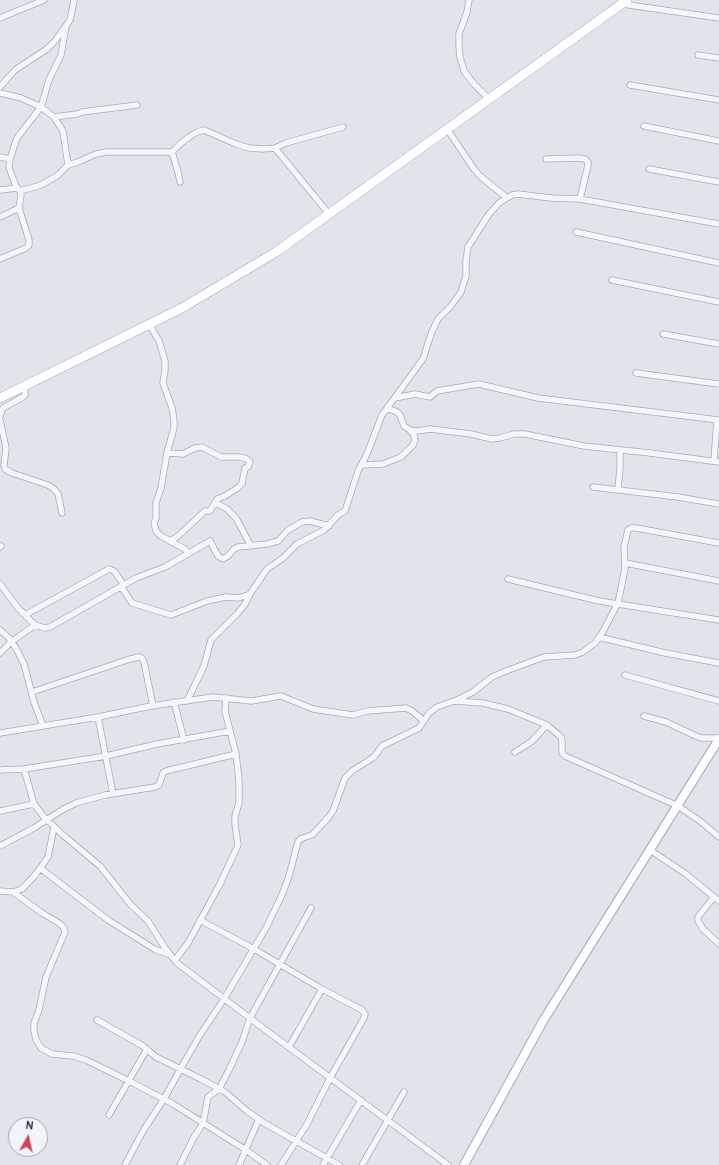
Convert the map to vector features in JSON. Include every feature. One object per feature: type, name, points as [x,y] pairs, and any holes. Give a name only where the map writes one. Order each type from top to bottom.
[{"type":"main road","points":[[0,398],[188,304],[276,252],[624,2]]},
{"type":"main road","points":[[464,1165],[543,1022],[719,738]]},
{"type":"street","points":[[0,18],[44,0]]},
{"type":"street","points":[[0,87],[15,70],[47,49],[55,41],[66,26],[71,15],[74,0]]},
{"type":"street","points":[[469,0],[467,12],[459,34],[458,46],[460,57],[464,71],[488,99]]},
{"type":"street","points":[[624,2],[719,18]]},
{"type":"street","points":[[0,259],[26,248],[29,245],[29,240],[19,208],[21,195],[9,167],[10,159],[13,147],[18,138],[41,107],[49,80],[61,55],[66,26]]},
{"type":"street","points":[[698,55],[719,58]]},
{"type":"street","points":[[630,85],[719,100]]},
{"type":"street","points":[[0,93],[21,98],[41,107],[54,117],[63,131],[68,165]]},
{"type":"street","points":[[54,117],[137,105]]},
{"type":"street","points":[[644,126],[719,141]]},
{"type":"street","points":[[0,190],[19,189],[41,185],[58,176],[68,165],[96,154],[106,152],[172,152],[189,137],[204,130],[236,144],[250,148],[262,149],[275,148],[343,127]]},
{"type":"street","points":[[447,129],[477,172],[507,198]]},
{"type":"street","points":[[275,148],[329,214]]},
{"type":"street","points":[[172,152],[180,182]]},
{"type":"street","points":[[0,157],[10,159]]},
{"type":"street","points":[[546,158],[578,158],[585,159],[588,162],[580,199]]},
{"type":"street","points":[[649,169],[719,182]]},
{"type":"street","points":[[187,700],[204,666],[211,640],[245,604],[266,569],[283,558],[297,544],[329,526],[338,515],[345,511],[356,477],[373,439],[377,425],[387,408],[424,358],[431,334],[438,319],[451,306],[461,292],[466,276],[468,247],[489,214],[499,203],[518,194],[551,198],[580,199],[719,224]]},
{"type":"street","points":[[0,217],[19,208]]},
{"type":"street","points":[[576,232],[719,263]]},
{"type":"street","points":[[612,280],[719,302]]},
{"type":"street","points":[[149,324],[159,341],[165,361],[163,383],[172,408],[174,420],[174,428],[167,453],[161,488],[156,503],[156,518],[154,522],[156,531],[161,536],[185,549],[188,553]]},
{"type":"street","points":[[663,334],[719,344]]},
{"type":"street","points":[[636,373],[719,384]]},
{"type":"street","points":[[395,398],[415,394],[430,397],[437,391],[479,384],[538,398],[617,409],[718,420],[717,462],[584,446],[525,434],[514,434],[500,438],[492,438],[447,431],[410,430]]},
{"type":"street","points":[[0,416],[3,408],[25,395],[26,385]]},
{"type":"street","points":[[362,465],[383,464],[401,458],[413,445],[415,440],[414,435],[404,426],[400,415],[397,412],[387,408]]},
{"type":"street","points":[[0,420],[6,448],[4,465],[6,469],[12,473],[54,488],[58,494],[62,514]]},
{"type":"street","points":[[167,453],[183,454],[195,448],[202,447],[220,457],[240,457],[247,459],[250,462],[243,472],[244,477],[242,483],[232,491],[217,499],[210,511],[205,511],[178,537],[170,541]]},
{"type":"street","points":[[618,489],[620,450]]},
{"type":"street","points":[[0,472],[6,469]]},
{"type":"street","points":[[593,487],[678,497],[719,504]]},
{"type":"street","points":[[214,505],[218,504],[227,509],[236,518],[251,546]]},
{"type":"street","points":[[0,584],[25,616],[35,626],[45,628],[50,627],[136,578],[165,567],[210,541],[218,556],[223,559],[238,546],[267,544],[278,541],[288,530],[302,522],[310,521],[329,526]]},
{"type":"street","points":[[125,1165],[143,1131],[164,1099],[180,1068],[254,949],[282,895],[289,876],[298,842],[300,839],[312,835],[317,831],[328,818],[333,811],[345,778],[352,771],[374,757],[382,746],[419,728],[429,713],[437,707],[473,692],[492,677],[544,657],[575,655],[583,652],[599,637],[618,603],[625,563],[624,547],[628,530],[630,528],[719,542]]},
{"type":"street","points":[[625,563],[719,581]]},
{"type":"street","points":[[25,616],[109,569],[114,571],[132,603],[172,615],[207,601],[226,597],[239,598],[250,594]]},
{"type":"street","points":[[508,579],[599,601],[719,620]]},
{"type":"street","points":[[0,653],[11,642],[35,626]]},
{"type":"street","points":[[0,630],[11,642],[24,664],[43,726]]},
{"type":"street","points":[[599,637],[665,653],[719,663]]},
{"type":"street","points":[[32,692],[138,657],[142,658],[144,662],[153,706]]},
{"type":"street","points":[[625,675],[719,701]]},
{"type":"street","points":[[0,733],[98,717],[174,702],[213,697],[251,701],[281,696],[313,709],[353,715],[367,711],[406,708],[424,721]]},
{"type":"street","points":[[175,960],[188,943],[222,882],[238,846],[235,816],[240,793],[236,754],[225,711],[226,698]]},
{"type":"street","points":[[454,701],[495,705],[547,725],[560,736],[562,741],[562,753],[565,756],[678,806],[700,821],[719,837]]},
{"type":"street","points":[[174,702],[184,740]]},
{"type":"street","points":[[644,716],[666,722],[696,736],[719,738]]},
{"type":"street","points":[[98,717],[113,794]]},
{"type":"street","points":[[515,752],[531,742],[547,725]]},
{"type":"street","points":[[0,770],[106,756],[230,731]]},
{"type":"street","points":[[0,846],[34,828],[76,802],[155,787],[159,785],[163,773],[166,771],[236,754]]},
{"type":"street","points":[[24,768],[34,804],[46,820],[100,866],[130,904],[148,921],[170,955],[175,960],[224,999],[448,1165]]},
{"type":"street","points":[[0,811],[34,804]]},
{"type":"street","points":[[0,891],[13,892],[22,889],[40,868],[48,856],[54,827]]},
{"type":"street","points":[[650,850],[686,874],[719,901]]},
{"type":"street","points":[[40,868],[114,924],[156,950],[170,955]]},
{"type":"street","points":[[13,892],[42,913],[59,923],[64,928],[65,932],[46,977],[39,1010],[34,1023],[36,1040],[41,1048],[52,1054],[73,1056],[86,1060],[164,1099],[246,1150],[267,1165]]},
{"type":"street","points":[[714,897],[698,917],[698,921],[703,929],[719,944]]},
{"type":"street","points":[[180,1165],[203,1123],[208,1097],[219,1089],[242,1042],[250,1018],[311,908]]},
{"type":"street","points":[[200,920],[362,1010],[365,1014],[307,1124],[281,1165]]},
{"type":"street","points":[[289,1047],[322,989]]},
{"type":"street","points":[[97,1020],[147,1049],[156,1056],[219,1089],[259,1119],[339,1165]]},
{"type":"street","points":[[109,1115],[147,1049]]},
{"type":"street","points":[[362,1165],[404,1092]]},
{"type":"street","points":[[323,1165],[361,1100]]},
{"type":"street","points":[[239,1165],[259,1119]]}]
